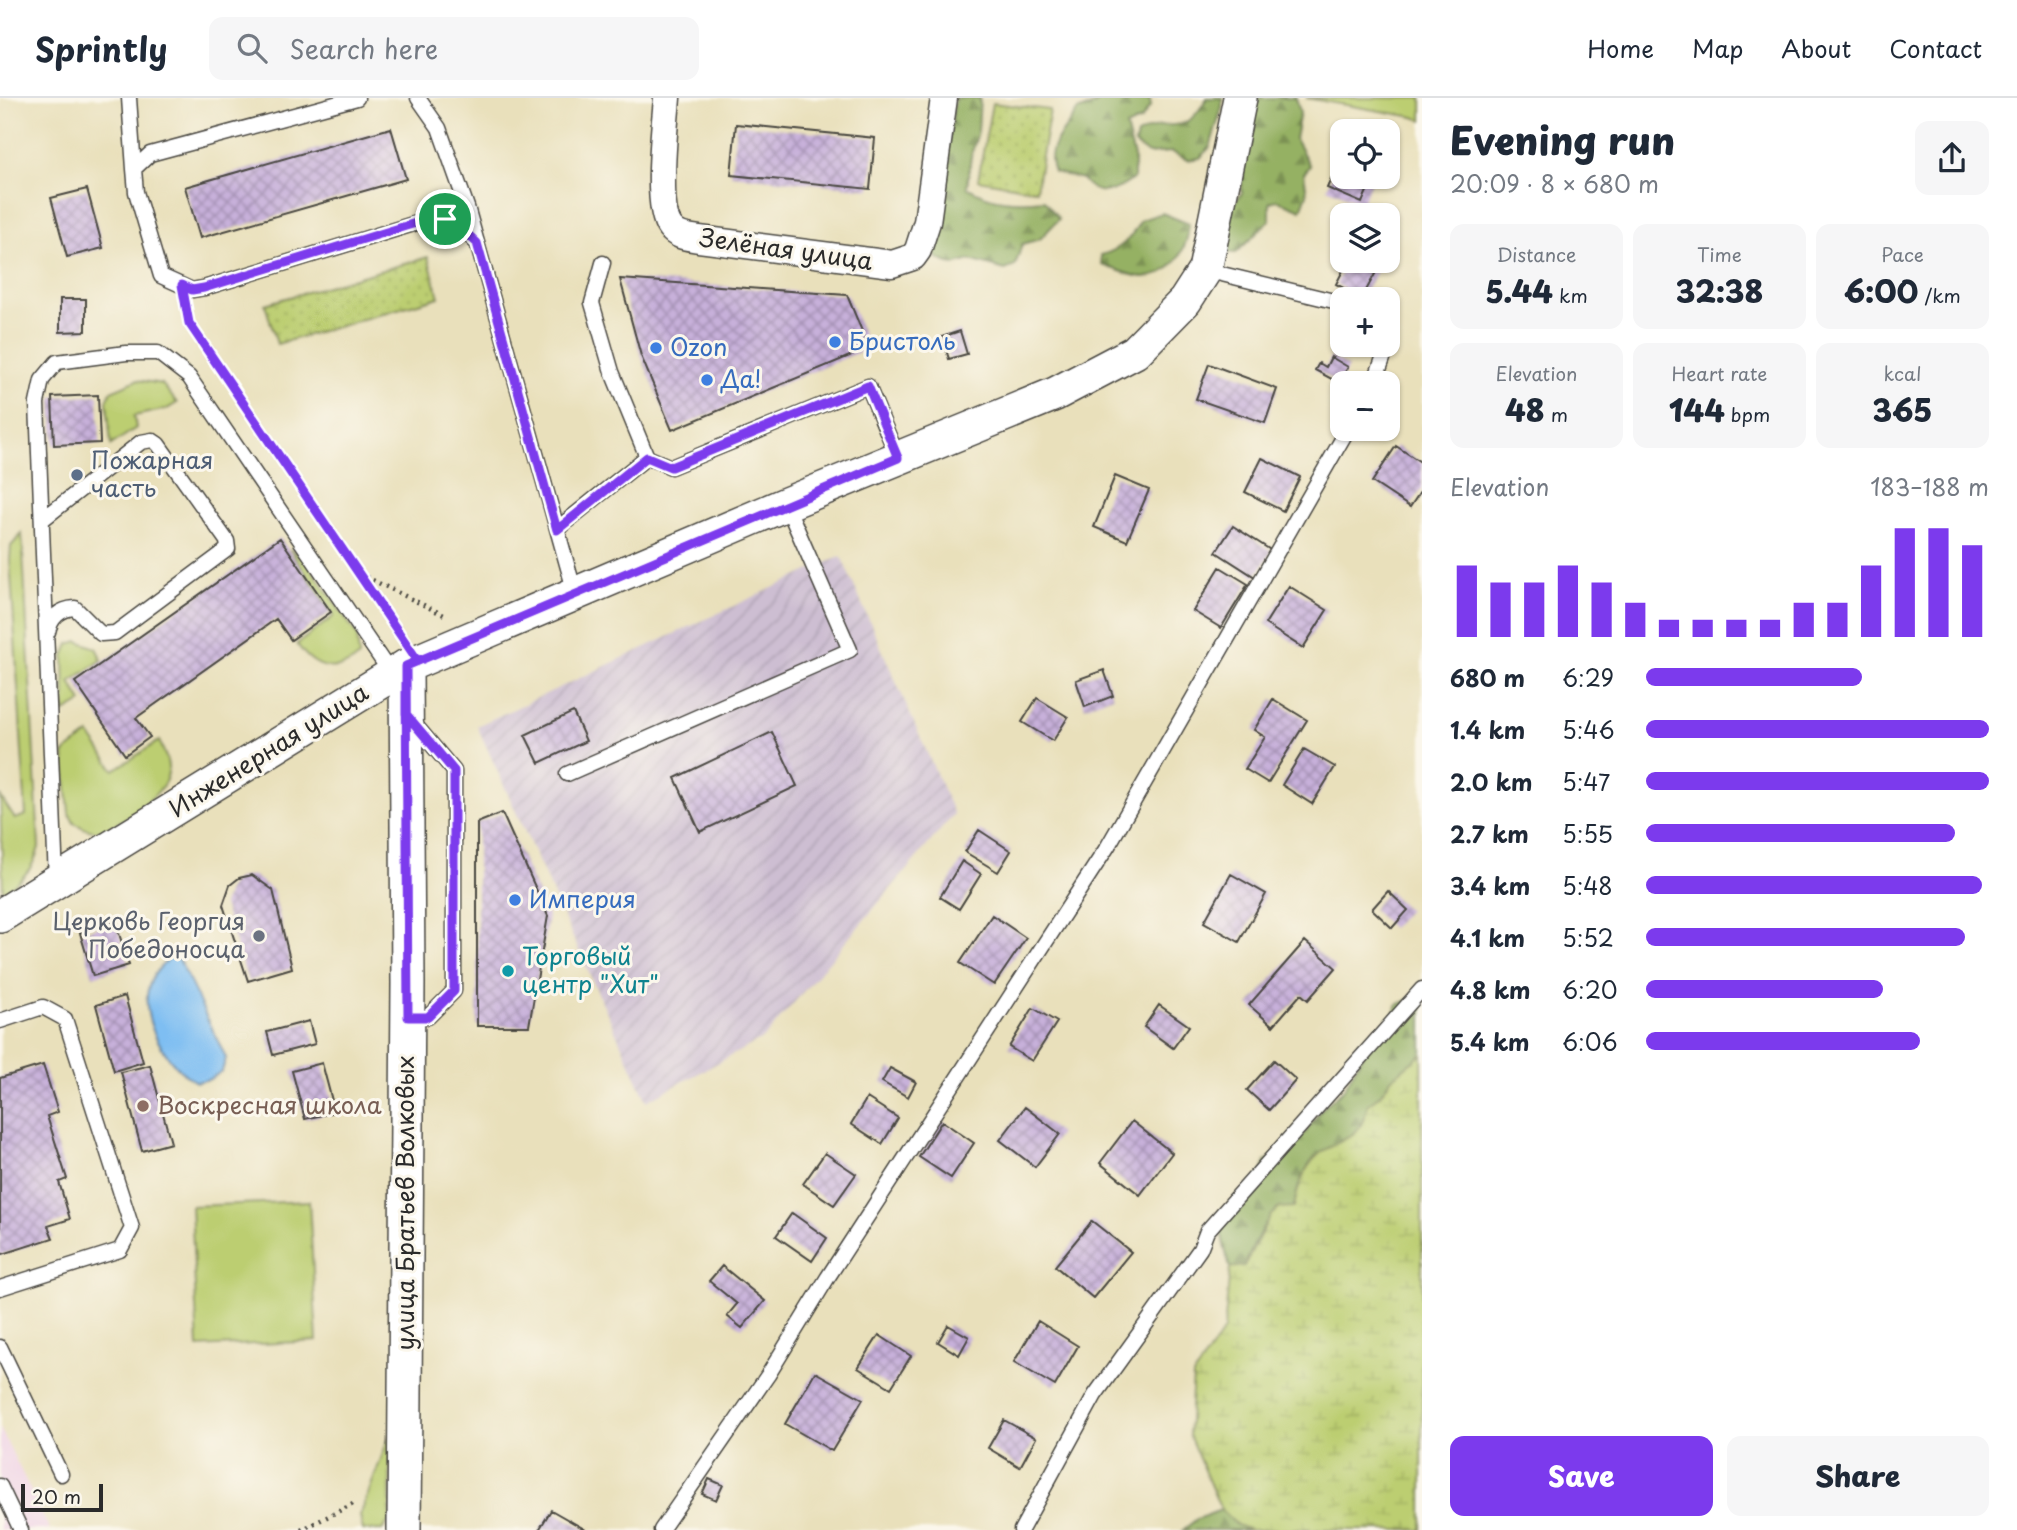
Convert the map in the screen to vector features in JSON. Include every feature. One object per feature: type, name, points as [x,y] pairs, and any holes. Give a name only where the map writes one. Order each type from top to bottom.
[{"type":"street","name":"Зелёная улица","points":[[667,98],[662,163],[664,206],[667,223],[680,236],[892,264],[912,257],[924,234],[944,98]]},
{"type":"street","name":"Инженерная улица","points":[[0,916],[406,667],[786,504],[1055,394],[1135,352],[1185,301],[1205,270],[1240,98]]},
{"type":"street","name":"улица Братьев Волковых","points":[[404,1530],[408,1017],[406,667]]},
{"type":"lane","points":[[129,98],[136,192],[161,276],[192,290],[433,218],[457,224],[477,243]]},
{"type":"lane","points":[[134,169],[150,154],[357,98]]},
{"type":"lane","points":[[418,98],[439,128],[477,243],[575,593]]},
{"type":"lane","points":[[603,263],[592,303],[612,372],[647,457],[671,467],[868,386],[898,458]]},
{"type":"lane","points":[[1205,270],[1330,300]]},
{"type":"lane","points":[[56,882],[37,403],[42,380],[48,369],[57,362],[127,353],[158,353],[189,377],[406,667]]},
{"type":"lane","points":[[42,520],[141,442],[152,440],[158,444],[219,530],[228,549],[115,633],[101,634],[75,608],[65,609],[54,616],[49,625],[47,640]]},
{"type":"lane","points":[[661,1530],[768,1375],[828,1277],[1108,846],[1341,441]]},
{"type":"lane","points":[[557,530],[647,457]]},
{"type":"lane","points":[[567,774],[850,650],[786,504]]},
{"type":"lane","points":[[406,714],[454,771],[454,991],[428,1017],[408,1017]]},
{"type":"lane","points":[[1021,1530],[1095,1395],[1200,1249],[1207,1231],[1422,989]]},
{"type":"lane","points":[[0,1021],[43,1007],[65,1019],[132,1228],[120,1250],[0,1288]]},
{"type":"lane","points":[[0,1347],[61,1474]]},
{"type":"lane","points":[[0,1486],[21,1530]]},
{"type":"path","points":[[182,285],[189,323],[359,573],[406,667]]},
{"type":"path","points":[[359,573],[446,616]]},
{"type":"path","points":[[301,1530],[357,1502]]},
{"type":"shaded area","points":[[841,556],[954,814],[764,1038],[647,1101],[477,726]]},
{"type":"shaded area","points":[[0,1428],[50,1530],[0,1530]]},
{"type":"green space","points":[[955,98],[980,98],[978,131],[967,187],[986,196],[1004,200],[1044,200],[1059,219],[1040,239],[1022,244],[1015,266],[1005,270],[970,260],[954,265],[938,259],[929,247],[947,189],[945,168]]},
{"type":"green space","points":[[1102,98],[1149,98],[1151,105],[1141,120],[1126,127],[1134,157],[1134,178],[1121,187],[1107,191],[1094,189],[1082,179],[1054,172],[1051,163],[1053,147],[1077,111],[1094,105]]},
{"type":"green space","points":[[1207,98],[1222,98],[1222,107],[1210,147],[1200,158],[1187,160],[1172,152],[1148,154],[1135,144],[1137,135],[1150,129],[1176,125],[1191,119]]},
{"type":"green space","points":[[1259,98],[1296,98],[1300,112],[1295,139],[1310,166],[1304,173],[1307,194],[1301,210],[1277,200],[1270,202],[1270,220],[1236,253],[1225,252],[1232,206],[1242,193],[1241,162],[1252,145],[1248,128]]},
{"type":"green space","points":[[1306,98],[1422,98],[1422,120],[1414,117]]},
{"type":"green space","points":[[992,103],[1050,110],[1036,190],[978,180]]},
{"type":"green space","points":[[1162,213],[1189,224],[1186,242],[1171,267],[1154,276],[1140,277],[1102,265],[1101,255],[1125,242],[1141,220]]},
{"type":"green space","points":[[428,257],[439,297],[277,344],[265,304]]},
{"type":"green space","points":[[137,380],[162,384],[177,403],[167,409],[134,416],[136,428],[111,445],[107,401],[111,391]]},
{"type":"green space","points":[[22,534],[39,847],[26,874],[3,892],[0,796],[15,819],[26,815],[10,559],[11,546]]},
{"type":"green space","points":[[290,549],[303,557],[357,635],[359,657],[350,663],[333,668],[325,667],[310,659],[297,644],[334,616]]},
{"type":"green space","points":[[78,641],[96,648],[102,660],[70,682],[82,702],[65,712],[64,656],[69,644]]},
{"type":"green space","points":[[89,734],[114,770],[159,741],[168,768],[163,785],[147,803],[113,826],[94,831],[74,823],[69,813],[64,753]]},
{"type":"green space","points":[[1422,994],[1422,1054],[1391,1079],[1380,1095],[1368,1104],[1358,1129],[1312,1161],[1300,1183],[1294,1207],[1284,1209],[1268,1220],[1244,1266],[1230,1268],[1221,1228],[1225,1210],[1232,1202],[1257,1186],[1266,1161],[1306,1132],[1320,1111],[1344,1089],[1368,1045],[1389,1026],[1397,1005]]},
{"type":"green space","points":[[1422,1054],[1422,1530],[1250,1530],[1237,1525],[1221,1510],[1189,1435],[1193,1376],[1224,1330],[1230,1268],[1244,1266],[1270,1216],[1279,1208],[1294,1207],[1300,1183],[1312,1161],[1353,1134],[1362,1123],[1368,1104],[1380,1095],[1391,1079]]},
{"type":"green space","points":[[309,1201],[317,1341],[198,1347],[191,1206]]},
{"type":"green space","points":[[390,1434],[390,1520],[382,1530],[363,1530],[360,1516]]},
{"type":"green space","points":[[1221,1510],[1237,1525],[1250,1530],[1183,1530],[1197,1519]]},
{"type":"water","points":[[176,953],[226,1058],[222,1071],[210,1079],[196,1082],[174,1064],[165,1052],[151,1024],[147,1009],[147,994],[153,977]]},
{"type":"building","points":[[736,124],[875,138],[870,189],[731,175]]},
{"type":"building","points":[[391,128],[406,179],[200,238],[185,187]]},
{"type":"building","points":[[1330,181],[1330,189],[1368,189],[1362,203],[1327,188]]},
{"type":"building","points":[[87,189],[103,248],[67,257],[51,198]]},
{"type":"building","points":[[1342,273],[1376,273],[1368,287],[1342,287],[1336,284]]},
{"type":"building","points":[[620,279],[847,295],[869,348],[672,430],[641,356]]},
{"type":"building","points":[[60,299],[86,299],[86,331],[60,332]]},
{"type":"building","points":[[960,331],[967,354],[949,359],[942,337]]},
{"type":"building","points":[[1331,357],[1348,367],[1346,371],[1330,371],[1330,378],[1315,370],[1319,363],[1326,367]]},
{"type":"building","points":[[1209,364],[1277,389],[1265,423],[1196,399]]},
{"type":"building","points":[[98,395],[100,443],[54,445],[52,397]]},
{"type":"building","points":[[1396,446],[1422,463],[1422,489],[1410,507],[1372,482]]},
{"type":"building","points":[[1262,458],[1300,477],[1283,511],[1245,492]]},
{"type":"building","points":[[1115,476],[1149,490],[1127,541],[1094,527]]},
{"type":"building","points":[[1233,526],[1272,551],[1255,577],[1216,552]]},
{"type":"building","points":[[280,538],[331,612],[291,640],[276,619],[136,718],[150,737],[125,755],[75,682]]},
{"type":"building","points":[[1220,567],[1248,584],[1221,628],[1193,611]]},
{"type":"building","points":[[1289,586],[1327,610],[1303,648],[1265,624]]},
{"type":"building","points":[[1104,670],[1113,696],[1085,707],[1076,680]]},
{"type":"building","points":[[1037,698],[1068,717],[1053,741],[1022,722]]},
{"type":"building","points":[[1273,699],[1307,720],[1268,783],[1245,769],[1265,737],[1254,730]]},
{"type":"building","points":[[573,712],[586,741],[539,763],[525,735]]},
{"type":"building","points":[[772,732],[797,786],[700,832],[675,778]]},
{"type":"building","points":[[1304,749],[1335,767],[1312,804],[1282,785]]},
{"type":"building","name":"Торговый центр \"Хит\"","points":[[502,813],[548,916],[529,1026],[477,1026],[477,823]]},
{"type":"building","points":[[979,830],[1011,851],[998,872],[965,852]]},
{"type":"building","points":[[962,861],[981,874],[959,909],[940,897]]},
{"type":"building","points":[[1231,874],[1266,894],[1239,942],[1204,922]]},
{"type":"building","name":"Церковь Георгия Победоносца","points":[[252,875],[273,890],[292,968],[248,981],[223,905],[230,885],[239,878]]},
{"type":"building","points":[[1388,891],[1408,910],[1392,928],[1372,909]]},
{"type":"building","points":[[992,915],[1026,938],[994,985],[960,963]]},
{"type":"building","points":[[115,921],[129,965],[93,976],[80,933]]},
{"type":"building","points":[[1305,941],[1336,968],[1308,1000],[1301,994],[1273,1026],[1249,1005]]},
{"type":"building","points":[[125,996],[143,1062],[114,1071],[96,1005]]},
{"type":"building","points":[[1159,1005],[1189,1026],[1173,1048],[1144,1027]]},
{"type":"building","points":[[1033,1008],[1057,1022],[1032,1061],[1009,1047]]},
{"type":"building","points":[[309,1021],[315,1044],[273,1055],[267,1032]]},
{"type":"building","points":[[1274,1060],[1296,1080],[1269,1110],[1247,1090]]},
{"type":"building","points":[[322,1063],[335,1112],[305,1119],[292,1071]]},
{"type":"building","points":[[43,1065],[58,1112],[47,1116],[67,1179],[59,1182],[70,1219],[48,1226],[53,1238],[0,1255],[0,1078]]},
{"type":"building","points":[[150,1065],[171,1143],[142,1151],[121,1072]]},
{"type":"building","points":[[890,1068],[916,1082],[908,1097],[882,1082]]},
{"type":"building","points":[[867,1098],[898,1118],[882,1144],[851,1124]]},
{"type":"building","points":[[1025,1107],[1060,1134],[1035,1167],[1000,1140]]},
{"type":"building","points":[[942,1121],[974,1143],[951,1178],[919,1157]]},
{"type":"building","points":[[1132,1121],[1172,1153],[1140,1195],[1100,1163]]},
{"type":"building","points":[[825,1153],[856,1174],[834,1205],[803,1184]]},
{"type":"building","points":[[792,1213],[827,1238],[812,1261],[776,1236]]},
{"type":"building","points":[[1092,1221],[1131,1252],[1093,1298],[1055,1266]]},
{"type":"building","points":[[722,1266],[765,1301],[742,1328],[727,1316],[737,1304],[709,1281]]},
{"type":"building","points":[[1038,1321],[1078,1346],[1055,1386],[1014,1362]]},
{"type":"building","points":[[948,1325],[969,1337],[959,1355],[938,1342]]},
{"type":"building","points":[[879,1335],[911,1356],[891,1388],[858,1368]]},
{"type":"building","points":[[815,1372],[863,1399],[832,1451],[785,1424]]},
{"type":"building","points":[[1004,1420],[1036,1438],[1020,1467],[988,1448]]},
{"type":"building","points":[[709,1479],[723,1485],[716,1500],[702,1494]]},
{"type":"building","points":[[551,1510],[586,1530],[539,1530]]},
{"type":"place","name":"Бристоль","points":[[835,342]]},
{"type":"place","name":"Ozon","points":[[656,348]]},
{"type":"place","name":"Да!","points":[[707,380]]},
{"type":"place","name":"Пожарная часть","points":[[77,475]]},
{"type":"place","name":"Империя","points":[[515,900]]},
{"type":"place","name":"Церковь Георгия Победоносца","points":[[259,936]]},
{"type":"place","name":"Торговый центр \"Хит\"","points":[[508,971]]},
{"type":"place","name":"Воскресная школа","points":[[143,1106]]},
{"type":"route","points":[[445,219],[433,218],[419,222],[204,288],[192,290],[182,285],[189,323],[418,661],[406,666],[406,714],[454,771],[454,991],[428,1017],[408,1017],[408,983],[406,666],[418,661],[575,593],[898,458],[868,386],[671,467],[647,457],[557,530],[477,243],[457,224],[445,219]]}]
